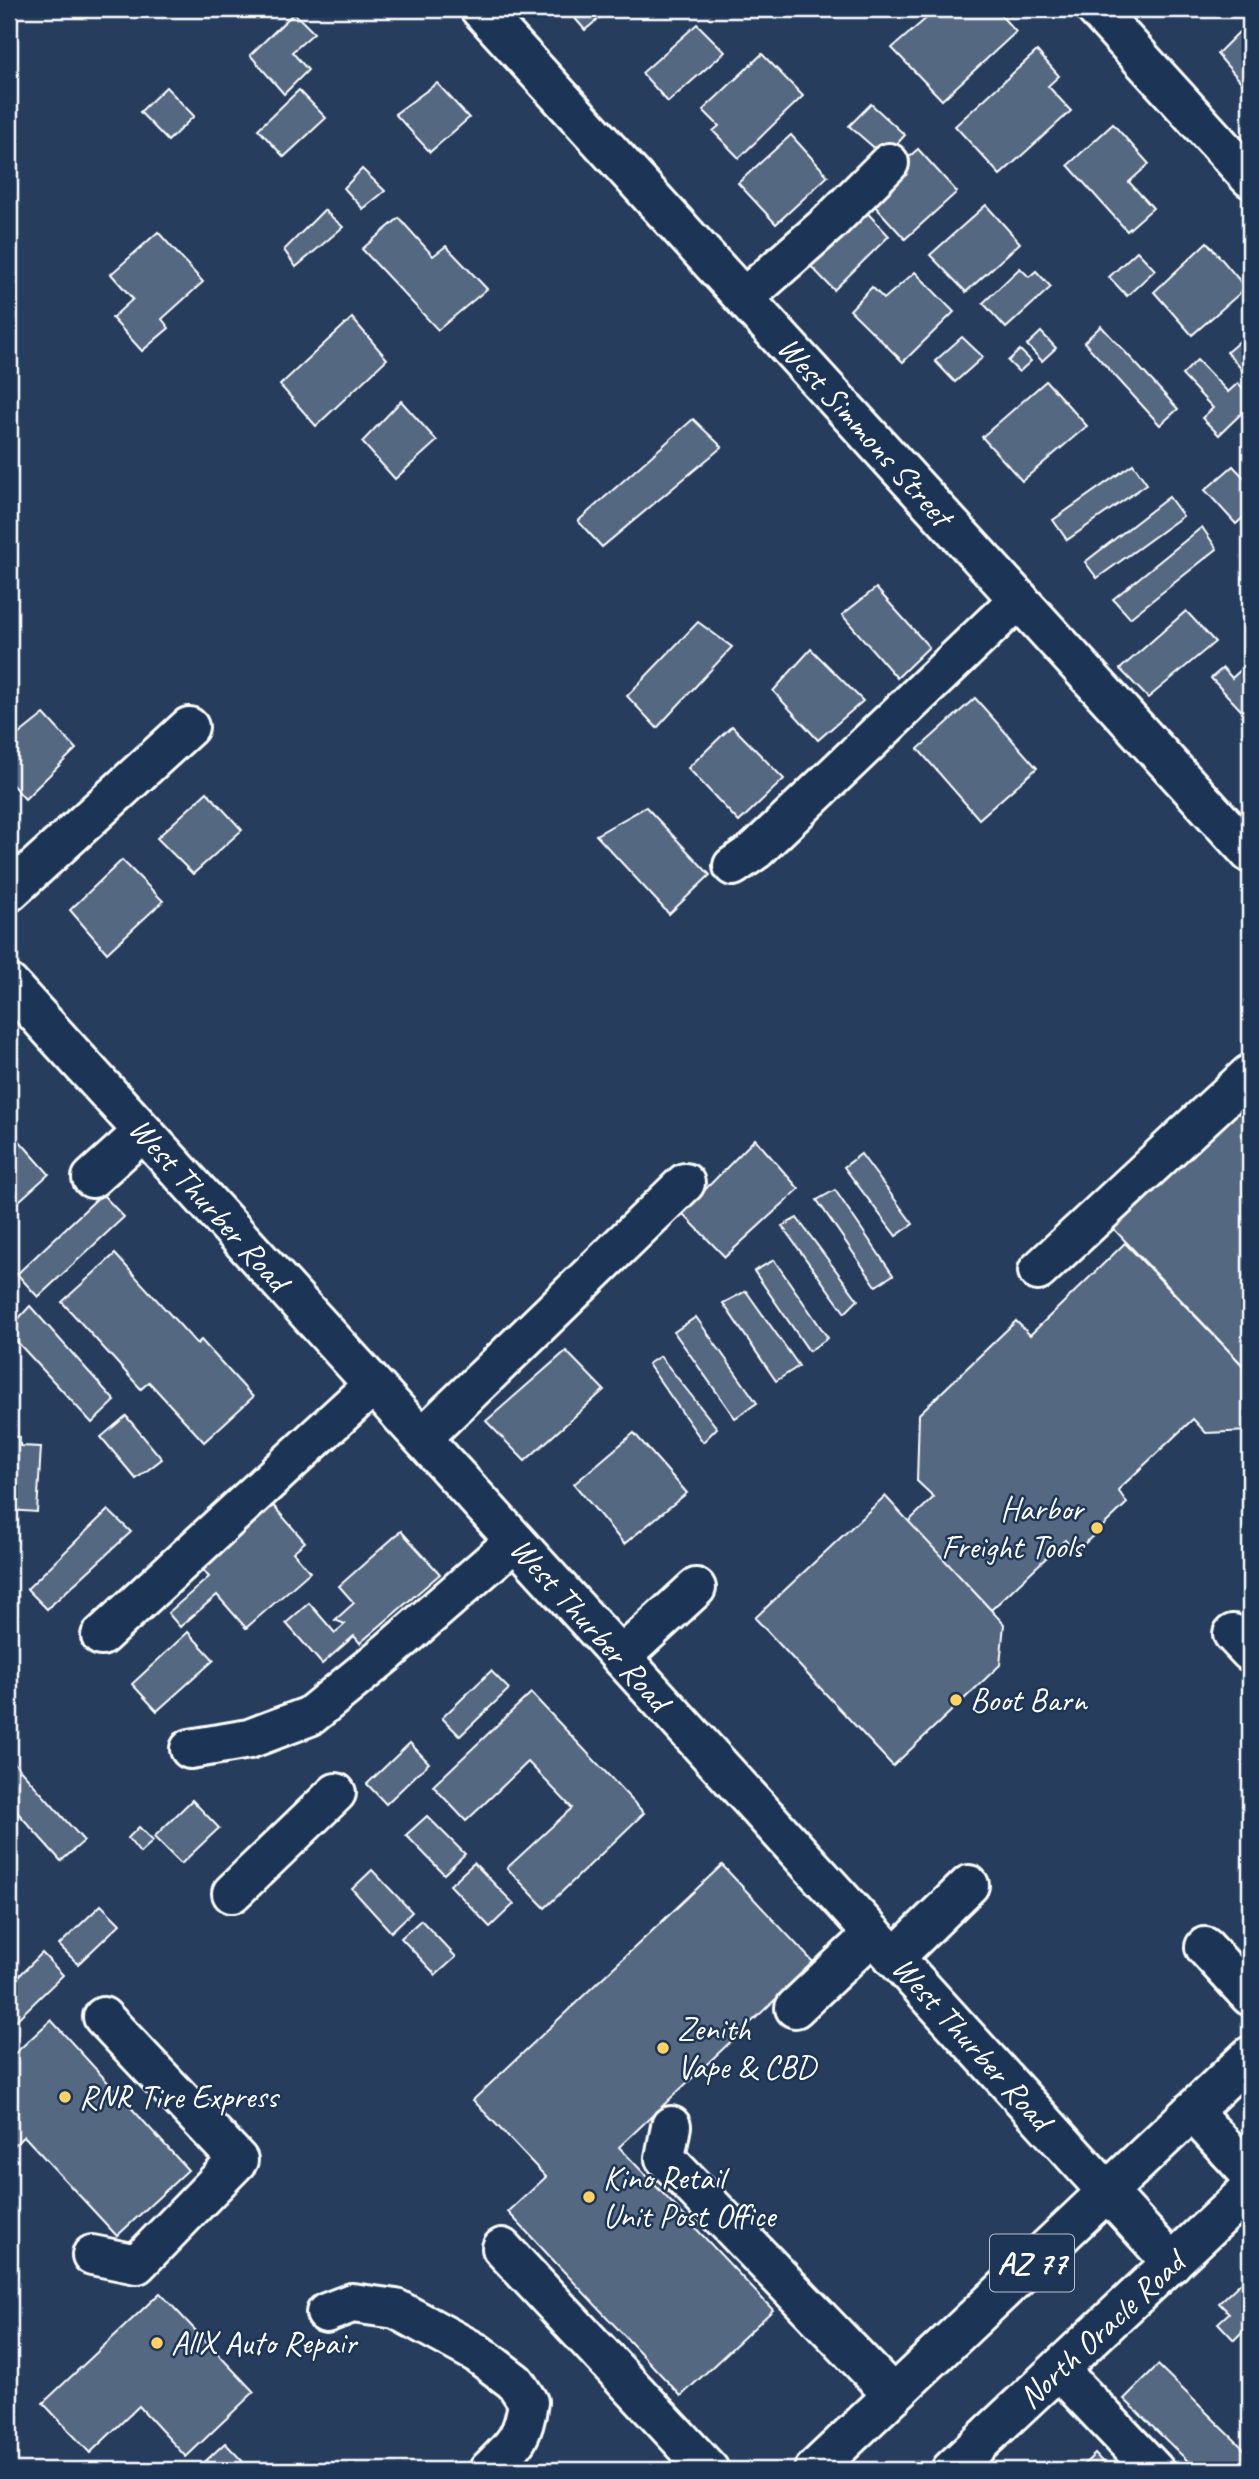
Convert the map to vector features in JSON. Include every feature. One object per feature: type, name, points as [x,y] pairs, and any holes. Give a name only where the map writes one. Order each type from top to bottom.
[{"type":"main road","name":"West Simmons Street","points":[[481,9],[1250,853]]},
{"type":"main road","points":[[1096,9],[1250,178]]},
{"type":"main road","points":[[744,298],[830,222],[889,163]]},
{"type":"main road","points":[[733,866],[756,850],[1019,599]]},
{"type":"main road","points":[[9,892],[189,727]]},
{"type":"main road","name":"West Thurber Road","points":[[9,984],[1172,2263]]},
{"type":"main road","points":[[1038,1271],[1250,1074]]},
{"type":"main road","points":[[92,1178],[143,1132]]},
{"type":"main road","points":[[422,1438],[685,1183]]},
{"type":"main road","points":[[101,1636],[373,1385]]},
{"type":"main road","points":[[190,1749],[249,1739],[310,1716],[515,1541]]},
{"type":"main road","points":[[621,1657],[696,1588]]},
{"type":"main road","points":[[232,1893],[336,1793]]},
{"type":"main road","points":[[795,2008],[969,1885]]},
{"type":"main road","points":[[1205,1947],[1250,1996]]},
{"type":"main road","points":[[92,2255],[137,2264],[238,2160],[103,2017]]},
{"type":"main road","name":"AZ 77","points":[[814,2470],[1250,2056]]},
{"type":"main road","points":[[1192,2111],[1250,2174]]},
{"type":"main road","points":[[671,2126],[664,2158],[893,2395]]},
{"type":"main road","name":"North Oracle Road","points":[[951,2470],[1250,2189]]},
{"type":"main road","points":[[502,2248],[709,2470]]},
{"type":"main road","points":[[326,2313],[352,2303],[396,2309],[477,2353],[514,2382],[528,2402],[525,2427],[513,2446],[489,2470]]},
{"type":"main road","points":[[1059,2370],[1154,2470]]},
{"type":"building","points":[[567,9],[610,9],[585,30]]},
{"type":"building","points":[[937,9],[995,9],[1016,32],[942,100],[892,48]]},
{"type":"building","points":[[294,13],[314,33],[292,52],[308,70],[284,94],[250,55]]},
{"type":"building","points":[[1250,21],[1250,76],[1242,83],[1217,54]]},
{"type":"building","points":[[697,24],[725,52],[668,102],[642,73]]},
{"type":"building","points":[[1037,51],[1059,76],[1048,86],[1071,111],[1000,175],[955,126]]},
{"type":"building","points":[[762,54],[803,96],[739,158],[713,131],[719,126],[703,110]]},
{"type":"building","points":[[437,83],[469,118],[430,152],[395,114]]},
{"type":"building","points":[[166,87],[194,116],[168,141],[140,112]]},
{"type":"building","points":[[299,90],[326,118],[284,157],[258,129]]},
{"type":"building","points":[[871,104],[905,135],[885,157],[849,126]]},
{"type":"building","points":[[1113,124],[1149,164],[1129,182],[1153,208],[1127,231],[1068,165]]},
{"type":"building","points":[[791,135],[828,176],[776,224],[738,183]]},
{"type":"building","points":[[918,149],[957,192],[905,239],[874,205],[903,178],[895,169]]},
{"type":"building","points":[[362,169],[385,191],[363,209],[344,188]]},
{"type":"building","points":[[860,205],[889,236],[834,290],[804,259]]},
{"type":"building","points":[[986,205],[1020,243],[966,292],[930,255]]},
{"type":"building","points":[[324,210],[343,227],[296,267],[284,250]]},
{"type":"building","points":[[399,218],[433,256],[446,246],[487,289],[438,330],[362,249]]},
{"type":"building","points":[[158,232],[203,282],[162,319],[169,328],[142,351],[112,318],[133,299],[111,274]]},
{"type":"building","points":[[1207,242],[1246,288],[1192,335],[1154,292]]},
{"type":"building","points":[[1137,251],[1155,270],[1127,296],[1109,277]]},
{"type":"building","points":[[1020,268],[1029,277],[1036,271],[1051,287],[1006,328],[983,303]]},
{"type":"building","points":[[915,272],[954,312],[903,362],[850,310],[872,287],[884,299]]},
{"type":"building","points":[[352,318],[387,359],[316,426],[280,385]]},
{"type":"building","points":[[1101,326],[1178,409],[1160,425],[1084,342]]},
{"type":"building","points":[[1041,332],[1056,348],[1042,361],[1027,345]]},
{"type":"building","points":[[1250,332],[1250,375],[1248,377],[1227,352]]},
{"type":"building","points":[[962,337],[983,357],[955,382],[935,361]]},
{"type":"building","points":[[1020,350],[1031,361],[1019,372],[1008,361]]},
{"type":"building","points":[[1197,360],[1228,392],[1238,383],[1250,396],[1250,405],[1219,435],[1202,418],[1213,408],[1182,375]]},
{"type":"building","points":[[1046,381],[1087,426],[1022,481],[982,437]]},
{"type":"building","points":[[401,401],[437,441],[395,479],[362,442]]},
{"type":"building","points":[[693,419],[722,447],[602,547],[578,521]]},
{"type":"building","points":[[1133,464],[1147,484],[1067,540],[1053,520]]},
{"type":"building","points":[[1233,466],[1250,484],[1250,511],[1236,524],[1205,490]]},
{"type":"building","points":[[1169,497],[1183,516],[1097,578],[1085,562]]},
{"type":"building","points":[[1202,527],[1217,549],[1130,618],[1113,599]]},
{"type":"building","points":[[876,588],[929,647],[897,678],[842,615]]},
{"type":"building","points":[[1186,611],[1215,642],[1148,698],[1120,669]]},
{"type":"building","points":[[698,622],[732,647],[657,728],[627,696]]},
{"type":"building","points":[[811,649],[863,701],[818,740],[773,691]]},
{"type":"building","points":[[1223,668],[1232,678],[1243,668],[1250,676],[1250,720],[1211,678]]},
{"type":"building","points":[[975,698],[1037,768],[979,819],[918,749]]},
{"type":"building","points":[[44,714],[76,749],[25,799],[9,781],[9,742]]},
{"type":"building","points":[[732,726],[784,779],[739,822],[688,768]]},
{"type":"building","points":[[207,792],[242,830],[193,874],[157,838]]},
{"type":"building","points":[[646,807],[710,875],[669,914],[596,835]]},
{"type":"building","points":[[122,860],[163,901],[107,953],[70,910]]},
{"type":"building","points":[[1250,1095],[1250,1373],[1111,1226]]},
{"type":"building","points":[[9,1129],[49,1174],[9,1210]]},
{"type":"building","points":[[755,1139],[799,1189],[725,1257],[682,1213]]},
{"type":"building","points":[[861,1154],[913,1224],[896,1236],[844,1167]]},
{"type":"building","points":[[835,1190],[893,1275],[876,1286],[817,1200]]},
{"type":"building","points":[[102,1194],[124,1217],[38,1297],[17,1274]]},
{"type":"building","points":[[797,1218],[858,1300],[845,1313],[782,1226]]},
{"type":"building","points":[[1125,1243],[1250,1373],[1250,1431],[1206,1433],[1193,1419],[1118,1490],[1127,1503],[1076,1552],[1065,1540],[991,1610],[908,1522],[934,1497],[917,1481],[919,1414],[1016,1321],[1030,1335]]},
{"type":"building","points":[[115,1254],[197,1344],[201,1340],[253,1397],[204,1442],[149,1382],[141,1389],[62,1302]]},
{"type":"building","points":[[774,1260],[828,1338],[809,1351],[754,1271]]},
{"type":"building","points":[[746,1291],[799,1366],[776,1381],[723,1303]]},
{"type":"building","points":[[30,1306],[115,1401],[92,1423],[9,1333],[9,1329]]},
{"type":"building","points":[[696,1317],[757,1403],[735,1418],[674,1332]]},
{"type":"building","points":[[566,1351],[604,1390],[525,1461],[486,1421]]},
{"type":"building","points":[[660,1356],[717,1428],[703,1442],[648,1364]]},
{"type":"building","points":[[126,1416],[162,1459],[136,1479],[101,1437]]},
{"type":"building","points":[[634,1433],[687,1493],[624,1544],[574,1484]]},
{"type":"building","points":[[9,1436],[20,1437],[20,1446],[41,1447],[37,1512],[9,1510]]},
{"type":"building","points":[[885,1496],[1004,1624],[1000,1665],[893,1766],[755,1618]]},
{"type":"building","points":[[270,1502],[305,1542],[293,1552],[310,1572],[246,1628],[217,1595],[180,1627],[168,1613],[209,1577],[198,1564]]},
{"type":"building","points":[[108,1510],[131,1532],[47,1609],[27,1589]]},
{"type":"building","points":[[401,1531],[440,1574],[360,1643],[354,1636],[322,1664],[286,1623],[309,1603],[335,1633],[345,1624],[335,1620],[354,1603],[339,1586]]},
{"type":"building","points":[[188,1632],[214,1660],[157,1711],[132,1684]]},
{"type":"building","points":[[491,1671],[509,1689],[460,1736],[442,1718]]},
{"type":"building","points":[[531,1693],[644,1813],[545,1908],[507,1868],[572,1808],[528,1762],[466,1821],[433,1786]]},
{"type":"building","points":[[410,1743],[429,1763],[386,1804],[367,1784]]},
{"type":"building","points":[[9,1757],[84,1841],[61,1861],[9,1803]]},
{"type":"building","points":[[192,1800],[219,1828],[181,1864],[154,1837]]},
{"type":"building","points":[[427,1816],[465,1854],[444,1874],[406,1835]]},
{"type":"building","points":[[139,1827],[153,1841],[140,1853],[128,1838]]},
{"type":"building","points":[[474,1863],[514,1904],[490,1927],[450,1885]]},
{"type":"building","points":[[722,1865],[814,1963],[619,2147],[773,2310],[681,2396],[508,2212],[546,2177],[473,2100]]},
{"type":"building","points":[[372,1870],[412,1912],[391,1932],[352,1889]]},
{"type":"building","points":[[101,1905],[120,1924],[78,1964],[59,1945]]},
{"type":"building","points":[[421,1920],[456,1957],[436,1975],[401,1938]]},
{"type":"building","points":[[42,1953],[63,1975],[9,2027],[9,1986]]},
{"type":"building","name":"RNR Tire Express","points":[[51,2020],[188,2170],[117,2236],[24,2136],[9,2150],[9,2059]]},
{"type":"building","points":[[1250,2274],[1250,2335],[1245,2329],[1234,2340],[1218,2323],[1229,2313],[1219,2303]]},
{"type":"building","name":"AllX Auto Repair","points":[[160,2293],[254,2392],[186,2457],[139,2406],[90,2453],[43,2403]]},
{"type":"building","points":[[1158,2365],[1250,2455],[1250,2470],[1197,2470],[1124,2399]]},
{"type":"building","points":[[225,2443],[251,2470],[196,2470]]},
{"type":"building","points":[[1095,2454],[1110,2470],[1078,2470]]},
{"type":"place","name":"Harbor Freight Tools","points":[[1097,1528]]},
{"type":"place","name":"Boot Barn","points":[[956,1700]]},
{"type":"place","name":"Zenith Vape & CBD","points":[[663,2048]]},
{"type":"place","name":"RNR Tire Express","points":[[65,2097]]},
{"type":"place","name":"Kino Retail Unit Post Office","points":[[589,2197]]},
{"type":"place","name":"AllX Auto Repair","points":[[157,2343]]}]
